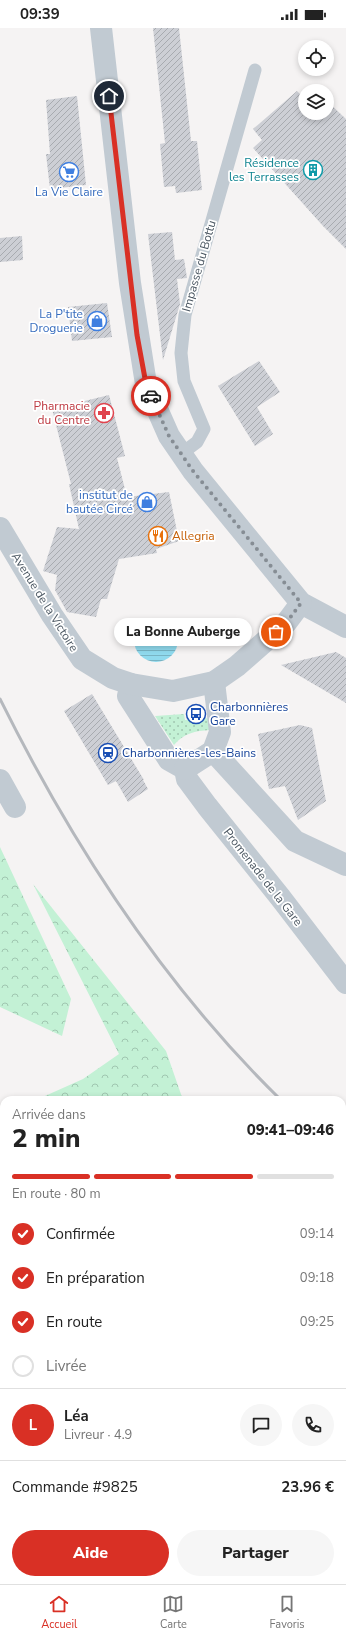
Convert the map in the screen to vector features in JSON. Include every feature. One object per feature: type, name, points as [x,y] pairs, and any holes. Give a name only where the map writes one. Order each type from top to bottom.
[{"type":"street","points":[[101,28],[131,291],[146,384],[169,436],[193,471],[301,603],[346,627]]},
{"type":"street","name":"Avenue de la Victoire","points":[[0,528],[52,616],[82,659],[113,678],[131,684],[173,691],[214,682],[237,666],[286,623],[301,603]]},
{"type":"street","points":[[131,684],[128,696],[149,730],[169,760],[185,769],[213,751],[220,732],[214,682]]},
{"type":"street","points":[[213,751],[295,841],[346,865]]},
{"type":"street","name":"Promenade de la Gare","points":[[185,769],[187,779],[207,806],[280,897],[346,983]]},
{"type":"street","points":[[0,780],[15,807]]},
{"type":"lane","name":"Impasse du Bottu","points":[[181,454],[198,442],[204,429],[184,381],[181,353],[185,315],[255,70]]},
{"type":"green space","points":[[184,714],[185,720],[210,718],[210,730],[190,733],[174,745],[155,716]]},
{"type":"green space","points":[[0,847],[71,999],[62,1036],[0,1007]]},
{"type":"green space","points":[[33,884],[166,1051],[182,1096],[45,1096],[83,1079],[119,1054]]},
{"type":"water","points":[[156,618],[168,622],[174,628],[178,640],[174,652],[168,658],[156,662],[144,658],[138,652],[134,640],[138,628],[144,622]]},
{"type":"building","points":[[153,28],[179,28],[191,141],[197,141],[202,190],[176,193],[175,186],[164,187],[160,144],[165,143]]},
{"type":"building","name":"Résidence les Terrasses","points":[[297,91],[298,120],[334,120],[334,108],[346,119],[346,249],[323,226],[253,148],[262,140],[253,129]]},
{"type":"building","points":[[77,96],[86,185],[50,189],[46,154],[50,154],[46,100]]},
{"type":"building","points":[[172,232],[175,260],[184,259],[187,278],[177,279],[180,304],[163,360],[148,234]]},
{"type":"building","points":[[22,236],[23,260],[0,262],[0,238]]},
{"type":"building","points":[[107,303],[112,337],[72,341],[68,307]]},
{"type":"building","points":[[259,361],[280,392],[257,407],[273,434],[255,446],[218,386]]},
{"type":"building","points":[[109,395],[125,456],[117,458],[127,497],[169,492],[179,541],[156,549],[157,553],[119,559],[107,599],[101,599],[96,617],[67,612],[55,590],[57,575],[43,571],[57,527],[79,529],[69,484],[71,484],[52,409]]},
{"type":"building","points":[[336,652],[346,658],[346,703],[281,665]]},
{"type":"building","name":"Charbonnières-les-Bains","points":[[92,694],[148,789],[128,802],[116,781],[108,785],[64,711]]},
{"type":"building","points":[[300,725],[312,728],[326,801],[298,820],[285,786],[269,789],[258,734]]},
{"type":"railway","points":[[0,699],[58,808],[124,912],[159,961],[198,1010],[238,1056],[277,1096]]},
{"type":"way so far","points":[[151,396],[169,436],[193,471],[301,603],[286,623],[276,632]]},
{"type":"place","name":"Résidence les Terrasses","points":[[313,170]]},
{"type":"place","name":"La Vie Claire","points":[[69,172]]},
{"type":"place","name":"La P'tite Droguerie","points":[[97,321]]},
{"type":"place","name":"Pharmacie du Centre","points":[[104,413]]},
{"type":"place","name":"institut de bautée Circé","points":[[147,502]]},
{"type":"place","name":"Allegria","points":[[158,536]]},
{"type":"place","name":"La Bonne Auberge","points":[[276,632]]},
{"type":"place","name":"Charbonnières Gare","points":[[196,714]]},
{"type":"place","name":"Charbonnières-les-Bains","points":[[108,753]]},
{"type":"route","points":[[109,96],[137,335],[146,384],[151,396]]}]
